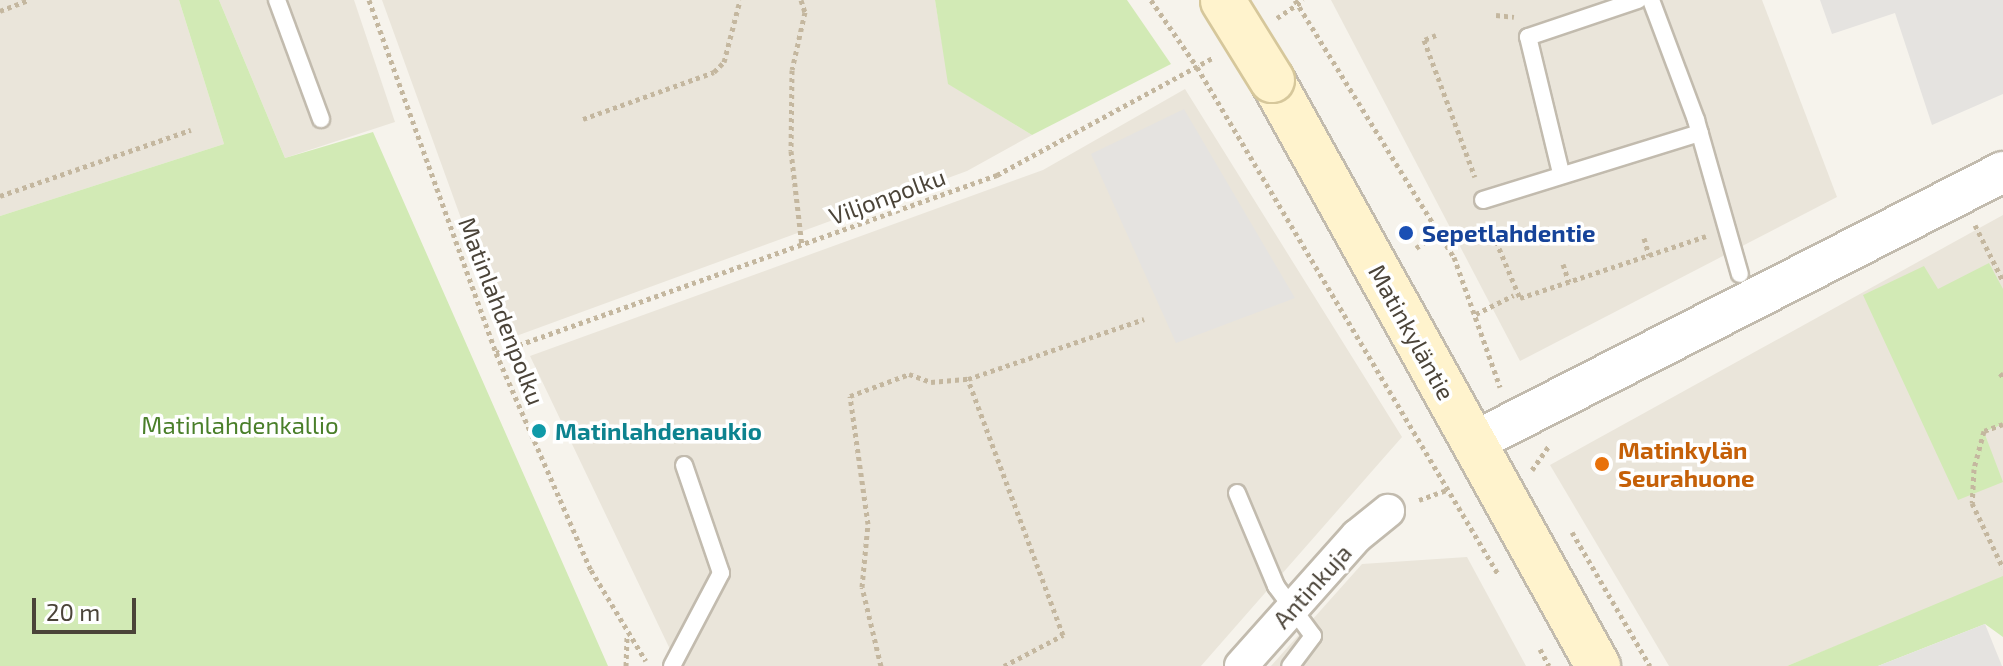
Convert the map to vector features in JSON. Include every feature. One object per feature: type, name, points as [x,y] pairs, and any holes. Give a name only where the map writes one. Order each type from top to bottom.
[{"type":"main road","name":"Matinkyläntie","points":[[1223,0],[1272,80],[1598,666]]},
{"type":"street","points":[[1474,442],[2003,172]]},
{"type":"street","name":"Antinkuja","points":[[1241,666],[1357,536],[1388,511]]},
{"type":"lane","points":[[277,0],[321,119]]},
{"type":"lane","points":[[1561,173],[1528,37],[1638,0]]},
{"type":"lane","points":[[1651,0],[1700,133],[1740,274]]},
{"type":"lane","points":[[1483,200],[1561,173],[1700,133]]},
{"type":"lane","points":[[672,666],[721,573],[684,465]]},
{"type":"lane","points":[[1237,493],[1276,586],[1313,636],[1288,666],[1262,642]]},
{"type":"path","points":[[0,11],[28,0]]},
{"type":"path","name":"Matinlahdenpolku","points":[[369,0],[496,353],[591,570],[628,635],[650,666]]},
{"type":"path","points":[[583,119],[714,72],[724,62],[740,0]]},
{"type":"path","points":[[801,0],[805,12],[792,70],[791,151],[802,246]]},
{"type":"path","points":[[1151,0],[1197,67],[1501,579]]},
{"type":"path","points":[[1268,24],[1296,2],[1304,0]]},
{"type":"path","points":[[1296,2],[1438,233],[1476,314],[1515,422],[1543,482]]},
{"type":"path","points":[[1436,35],[1424,40],[1514,295]]},
{"type":"path","name":"Viljonpolku","points":[[496,353],[997,175],[1220,53]]},
{"type":"path","points":[[1454,120],[1464,117]]},
{"type":"path","points":[[0,196],[191,130]]},
{"type":"path","points":[[1969,213],[2002,277]]},
{"type":"path","points":[[1476,314],[1514,295],[1569,283],[1727,229]]},
{"type":"path","points":[[1416,248],[1438,233]]},
{"type":"path","points":[[1496,241],[1512,235]]},
{"type":"path","points":[[1644,238],[1649,255]]},
{"type":"path","points":[[1563,264],[1569,283]]},
{"type":"path","points":[[881,666],[862,587],[868,524],[850,396],[909,374],[931,382],[968,379],[1144,319]]},
{"type":"path","points":[[968,379],[1063,635],[1004,666]]},
{"type":"path","points":[[2003,424],[1984,431],[1974,469],[1972,503],[2003,568]]},
{"type":"path","points":[[1566,521],[1650,666]]},
{"type":"path","points":[[626,666],[628,635]]},
{"type":"path","points":[[1535,641],[1549,666]]},
{"type":"shaded area","points":[[0,0],[179,0],[224,144],[0,216]]},
{"type":"shaded area","points":[[219,0],[354,0],[395,122],[285,158]]},
{"type":"shaded area","points":[[382,0],[935,0],[949,84],[1032,135],[967,171],[505,340]]},
{"type":"shaded area","points":[[1331,0],[1762,0],[1837,197],[1520,361]]},
{"type":"shaded area","points":[[1820,0],[2003,0],[2003,94],[1932,125],[1895,13],[1832,34]]},
{"type":"shaded area","points":[[1185,89],[1402,437],[1201,666],[678,666],[530,356],[1043,170]]},
{"type":"shaded area","points":[[1184,109],[1295,298],[1176,343],[1091,154]]},
{"type":"shaded area","points":[[2003,215],[2003,578],[1787,666],[1669,666],[1550,465]]},
{"type":"shaded area","points":[[1467,557],[1526,666],[1271,666],[1362,564]]},
{"type":"shaded area","points":[[1985,624],[2002,666],[1878,666]]},
{"type":"green space","name":"Matinlahdenkallio","points":[[179,0],[219,0],[285,158],[373,132],[608,666],[0,666],[0,216],[224,144]]},
{"type":"green space","points":[[935,0],[1127,0],[1171,64],[1032,135],[948,84]]},
{"type":"green space","points":[[1989,263],[2003,289],[2003,424],[1984,432],[2003,482],[1958,500],[1863,295],[1924,266],[1938,289]]},
{"type":"green space","points":[[2003,576],[2003,637],[1985,624],[1878,666],[1787,666]]},
{"type":"place","name":"Sepetlahdentie","points":[[1406,233]]},
{"type":"place","name":"Matinlahdenaukio","points":[[539,431]]},
{"type":"place","name":"Matinkylän Seurahuone","points":[[1602,464]]}]
